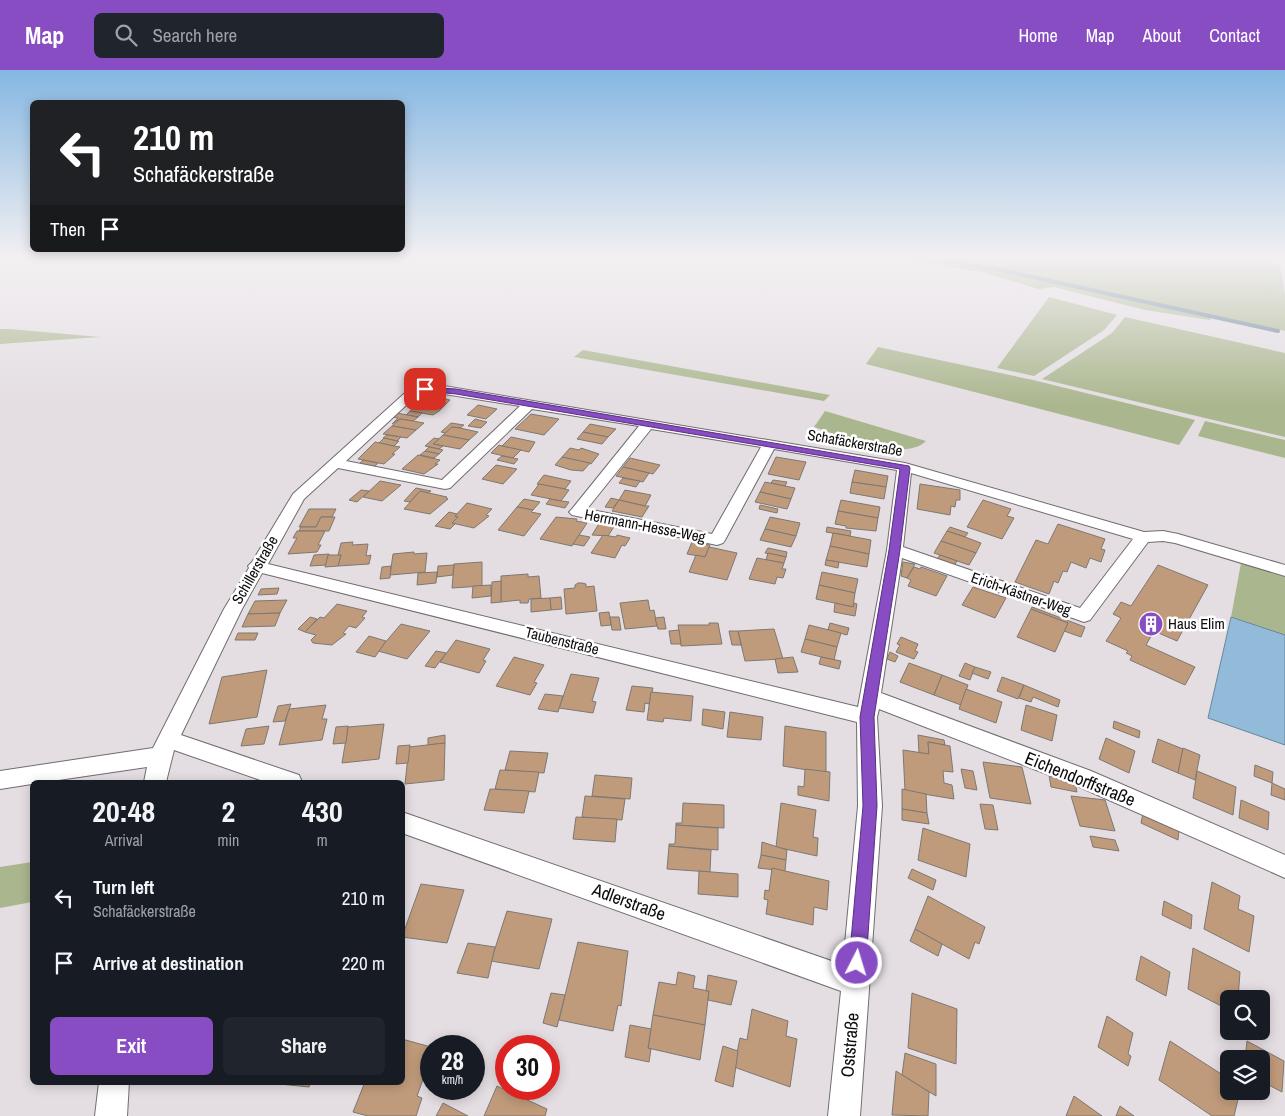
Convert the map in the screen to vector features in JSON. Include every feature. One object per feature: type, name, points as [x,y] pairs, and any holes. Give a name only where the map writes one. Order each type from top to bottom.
[{"type":"street","name":"Schafäckerstraße","points":[[410,395],[421,390],[438,389],[905,468],[1143,537],[1163,536],[1178,539],[1285,571]]},
{"type":"street","name":"Schillerstraße","points":[[156,780],[164,748],[232,609],[298,497],[410,395]]},
{"type":"street","points":[[335,463],[444,486],[530,404]]},
{"type":"street","name":"Herrmann-Hesse-Weg","points":[[648,424],[577,512],[717,540],[769,444]]},
{"type":"street","name":"Oststraße","points":[[844,1116],[870,806],[869,708],[905,468]]},
{"type":"street","name":"Erich-Kästner-Weg","points":[[894,550],[1084,616],[1143,537]]},
{"type":"street","name":"Taubenstraße","points":[[256,566],[869,708]]},
{"type":"street","name":"Eichendorffstraße","points":[[869,708],[1083,778],[1285,867]]},
{"type":"street","points":[[0,780],[164,748],[284,780]]},
{"type":"street","name":"Adlerstraße","points":[[405,823],[856,982]]},
{"type":"street","points":[[111,1116],[114,1085]]},
{"type":"green space","points":[[1042,307],[1086,307],[1117,315],[1104,330],[1034,376],[997,368]]},
{"type":"green space","points":[[1132,307],[1160,307],[1211,318],[1210,320]]},
{"type":"green space","points":[[1173,307],[1285,307],[1285,331]]},
{"type":"green space","points":[[1125,317],[1285,353],[1285,437],[1042,379],[1112,333]]},
{"type":"green space","points":[[0,329],[10,329],[100,337],[0,344]]},
{"type":"green space","points":[[878,347],[1033,380],[1195,420],[1179,445],[866,364]]},
{"type":"green space","points":[[583,350],[830,395],[824,401],[574,357]]},
{"type":"green space","points":[[825,411],[926,441],[916,447],[903,449],[855,441],[814,427]]},
{"type":"green space","points":[[1205,421],[1285,440],[1285,458],[1198,436]]},
{"type":"green space","points":[[1241,563],[1285,577],[1285,635],[1231,617]]},
{"type":"green space","points":[[30,862],[30,902],[0,908],[0,867]]},
{"type":"water","points":[[1231,617],[1285,635],[1285,745],[1208,718]]},
{"type":"building","points":[[428,396],[450,400],[433,415],[410,411],[419,401],[422,402]]},
{"type":"building","points":[[478,405],[497,409],[486,419],[467,415]]},
{"type":"building","points":[[410,411],[422,413],[418,417],[406,415]]},
{"type":"building","points":[[397,413],[418,417],[413,421],[400,419],[392,424],[398,418],[392,417]]},
{"type":"building","points":[[531,414],[559,419],[544,435],[515,429]]},
{"type":"building","points":[[400,419],[424,423],[416,430],[392,426]]},
{"type":"building","points":[[475,419],[487,422],[481,428],[468,426]]},
{"type":"building","points":[[451,423],[464,425],[460,428],[452,427],[446,433],[441,432]]},
{"type":"building","points":[[590,424],[616,429],[608,437],[583,432]]},
{"type":"building","points":[[392,426],[416,430],[407,438],[383,434]]},
{"type":"building","points":[[452,427],[478,432],[469,440],[443,435]]},
{"type":"building","points":[[583,432],[608,437],[602,444],[577,439]]},
{"type":"building","points":[[387,435],[401,437],[397,441],[383,438]]},
{"type":"building","points":[[443,435],[469,440],[460,449],[433,444]]},
{"type":"building","points":[[511,437],[535,442],[529,452],[502,446]]},
{"type":"building","points":[[384,438],[399,441],[394,446],[379,443]]},
{"type":"building","points":[[434,438],[439,439],[433,444],[443,446],[439,449],[425,446]]},
{"type":"building","points":[[375,442],[400,447],[384,464],[358,459]]},
{"type":"building","points":[[499,445],[521,450],[513,458],[491,453]]},
{"type":"building","points":[[429,447],[443,450],[439,454],[425,451]]},
{"type":"building","points":[[570,448],[579,450],[581,448],[599,454],[591,464],[562,457]]},
{"type":"building","points":[[425,451],[439,454],[434,458],[420,455]]},
{"type":"building","points":[[418,455],[440,460],[435,464],[438,464],[424,474],[402,469]]},
{"type":"building","points":[[502,456],[518,459],[514,464],[497,460]]},
{"type":"building","points":[[562,457],[590,463],[583,471],[571,470],[555,465]]},
{"type":"building","points":[[776,457],[806,462],[799,480],[768,474]]},
{"type":"building","points":[[630,458],[660,465],[653,474],[623,467]]},
{"type":"building","points":[[363,460],[378,463],[374,467],[359,464]]},
{"type":"building","points":[[496,465],[517,469],[503,484],[482,479]]},
{"type":"building","points":[[623,467],[649,473],[643,482],[616,476]]},
{"type":"building","points":[[855,470],[888,476],[886,487],[852,482]]},
{"type":"building","points":[[544,475],[571,481],[565,489],[537,484]]},
{"type":"building","points":[[623,478],[640,481],[636,487],[619,483]]},
{"type":"building","points":[[773,480],[787,482],[785,486],[771,483]]},
{"type":"building","points":[[380,481],[401,485],[382,501],[363,497]]},
{"type":"building","points":[[765,482],[795,488],[791,499],[760,492]]},
{"type":"building","points":[[852,482],[886,487],[884,499],[850,493]]},
{"type":"building","points":[[539,484],[569,490],[561,501],[531,495]]},
{"type":"building","points":[[920,484],[960,490],[960,500],[956,500],[955,507],[951,506],[950,515],[917,509]]},
{"type":"building","points":[[416,488],[431,491],[428,493],[420,491],[410,502],[404,501]]},
{"type":"building","points":[[361,490],[369,491],[357,502],[349,500]]},
{"type":"building","points":[[625,490],[651,495],[645,506],[619,500]]},
{"type":"building","points":[[420,491],[447,497],[448,499],[430,514],[404,509]]},
{"type":"building","points":[[760,492],[791,499],[787,509],[755,502]]},
{"type":"building","points":[[611,498],[619,500],[613,508],[605,507]]},
{"type":"building","points":[[524,499],[540,502],[533,510],[517,507]]},
{"type":"building","points":[[550,499],[569,502],[565,508],[546,504]]},
{"type":"building","points":[[619,500],[649,506],[642,517],[612,511]]},
{"type":"building","points":[[841,500],[880,507],[878,518],[838,511]]},
{"type":"building","points":[[983,500],[1011,509],[1007,516],[1014,518],[1002,539],[967,527]]},
{"type":"building","points":[[467,503],[492,509],[486,515],[489,516],[474,528],[452,523],[458,517],[455,516]]},
{"type":"building","points":[[760,505],[778,509],[777,513],[759,509]]},
{"type":"building","points":[[517,507],[533,510],[531,512],[541,514],[524,536],[498,530]]},
{"type":"building","points":[[309,509],[336,509],[332,517],[321,517],[316,527],[299,527]]},
{"type":"building","points":[[838,511],[878,518],[876,531],[846,528],[846,526],[835,524]]},
{"type":"building","points":[[449,512],[457,514],[455,516],[458,517],[452,523],[455,524],[450,529],[435,526]]},
{"type":"building","points":[[321,517],[335,517],[329,531],[299,531],[301,527],[316,527]]},
{"type":"building","points":[[556,517],[577,519],[576,521],[587,523],[572,546],[540,539]]},
{"type":"building","points":[[770,517],[800,523],[796,536],[765,529]]},
{"type":"building","points":[[600,522],[615,525],[608,536],[592,535]]},
{"type":"building","points":[[1058,524],[1105,539],[1101,549],[1105,550],[1101,562],[1090,558],[1086,568],[1071,562],[1067,572],[1063,571],[1058,583],[1054,581],[1049,594],[1015,582],[1036,540],[1048,544]]},
{"type":"building","points":[[827,527],[851,531],[850,536],[826,532]]},
{"type":"building","points":[[950,527],[968,533],[965,537],[947,531]]},
{"type":"building","points":[[765,529],[796,536],[791,547],[760,540]]},
{"type":"building","points":[[297,531],[325,531],[318,545],[321,545],[317,552],[288,554],[297,538],[293,538]]},
{"type":"building","points":[[947,531],[981,543],[976,553],[941,541]]},
{"type":"building","points":[[833,533],[871,540],[869,554],[830,546]]},
{"type":"building","points":[[579,535],[590,537],[584,546],[573,544]]},
{"type":"building","points":[[603,535],[616,537],[617,535],[630,538],[625,546],[622,545],[615,558],[591,553]]},
{"type":"building","points":[[941,541],[976,553],[969,565],[934,553]]},
{"type":"building","points":[[353,542],[352,545],[368,544],[366,556],[371,555],[369,564],[338,566],[341,555],[338,555],[341,543]]},
{"type":"building","points":[[692,542],[710,545],[705,557],[687,554]]},
{"type":"building","points":[[830,546],[869,554],[867,567],[826,560]]},
{"type":"building","points":[[709,547],[737,553],[727,580],[689,572],[696,555],[705,557]]},
{"type":"building","points":[[768,548],[787,552],[786,557],[765,553]]},
{"type":"building","points":[[414,552],[414,554],[427,553],[425,572],[390,575],[393,554]]},
{"type":"building","points":[[768,553],[786,557],[784,563],[766,560]]},
{"type":"building","points":[[329,554],[326,565],[310,566],[314,555]]},
{"type":"building","points":[[328,555],[341,555],[338,566],[325,567]]},
{"type":"building","points":[[940,555],[957,561],[954,566],[937,559]]},
{"type":"building","points":[[757,558],[784,563],[782,569],[786,569],[783,578],[777,577],[775,584],[749,579]]},
{"type":"building","points":[[826,560],[839,562],[838,568],[825,565]]},
{"type":"building","points":[[482,562],[482,586],[452,588],[454,564]]},
{"type":"building","points":[[903,562],[915,564],[907,578],[901,576]]},
{"type":"building","points":[[454,565],[453,575],[437,577],[438,566]]},
{"type":"building","name":"Haus Elim","points":[[1158,565],[1208,585],[1177,641],[1154,631],[1146,645],[1195,667],[1185,685],[1130,660],[1132,656],[1126,653],[1128,651],[1106,641],[1121,618],[1113,614],[1121,602],[1131,606]]},
{"type":"building","points":[[391,566],[390,578],[380,579],[382,567]]},
{"type":"building","points":[[914,567],[920,569],[921,567],[947,576],[936,596],[908,586],[911,580],[907,578]]},
{"type":"building","points":[[437,572],[436,583],[417,585],[418,573]]},
{"type":"building","points":[[822,572],[858,579],[855,593],[819,585]]},
{"type":"building","points":[[528,574],[528,577],[539,576],[541,598],[529,599],[528,603],[520,603],[520,600],[501,602],[501,576]]},
{"type":"building","points":[[501,581],[501,602],[491,603],[492,582]]},
{"type":"building","points":[[578,583],[586,584],[586,587],[594,586],[597,611],[566,614],[564,589],[575,588],[575,585]]},
{"type":"building","points":[[491,585],[491,596],[472,598],[473,586]]},
{"type":"building","points":[[819,585],[855,593],[853,607],[816,599]]},
{"type":"building","points":[[973,587],[1006,598],[995,618],[962,605]]},
{"type":"building","points":[[279,588],[277,594],[258,595],[261,589]]},
{"type":"building","points":[[561,597],[562,609],[551,610],[550,598]]},
{"type":"building","points":[[550,598],[551,610],[531,612],[531,599]]},
{"type":"building","points":[[287,600],[280,613],[248,614],[255,601]]},
{"type":"building","points":[[648,600],[650,611],[654,610],[657,626],[625,629],[620,603]]},
{"type":"building","points":[[835,603],[853,607],[854,603],[857,604],[855,616],[834,612]]},
{"type":"building","points":[[337,604],[367,611],[362,617],[365,618],[356,628],[349,626],[343,633],[346,634],[332,645],[313,643],[311,640],[316,635],[305,632],[320,617],[324,618]]},
{"type":"building","points":[[1032,607],[1085,627],[1081,637],[1064,631],[1068,623],[1031,609]]},
{"type":"building","points":[[1031,609],[1068,623],[1055,652],[1017,637]]},
{"type":"building","points":[[609,612],[611,625],[601,626],[599,613]]},
{"type":"building","points":[[280,613],[275,626],[242,627],[248,614]]},
{"type":"building","points":[[310,617],[317,619],[305,632],[298,629]]},
{"type":"building","points":[[610,617],[619,617],[621,630],[612,630]]},
{"type":"building","points":[[664,617],[666,629],[658,629],[655,618]]},
{"type":"building","points":[[709,623],[718,623],[722,644],[681,646],[678,625],[709,625]]},
{"type":"building","points":[[830,623],[849,628],[847,635],[828,630]]},
{"type":"building","points":[[401,624],[430,631],[407,659],[378,651]]},
{"type":"building","points":[[809,625],[841,633],[837,647],[805,639]]},
{"type":"building","points":[[774,629],[783,659],[745,661],[738,631]]},
{"type":"building","points":[[679,630],[681,644],[671,644],[669,631]]},
{"type":"building","points":[[729,631],[738,631],[741,645],[732,645]]},
{"type":"building","points":[[238,633],[258,633],[255,640],[235,640]]},
{"type":"building","points":[[369,636],[386,641],[375,657],[356,652]]},
{"type":"building","points":[[901,637],[918,644],[915,651],[918,652],[914,659],[896,652],[900,645],[897,644]]},
{"type":"building","points":[[805,639],[837,647],[834,660],[801,652]]},
{"type":"building","points":[[456,640],[490,649],[483,660],[486,661],[479,673],[440,662]]},
{"type":"building","points":[[436,651],[446,653],[435,668],[425,666]]},
{"type":"building","points":[[890,652],[898,656],[895,662],[887,659]]},
{"type":"building","points":[[514,657],[544,665],[534,682],[537,683],[530,695],[496,686]]},
{"type":"building","points":[[793,657],[798,672],[778,673],[775,659]]},
{"type":"building","points":[[821,657],[841,661],[839,669],[819,664]]},
{"type":"building","points":[[909,663],[942,675],[934,695],[900,682]]},
{"type":"building","points":[[965,663],[975,667],[970,680],[959,676]]},
{"type":"building","points":[[975,667],[991,672],[988,679],[972,673]]},
{"type":"building","points":[[267,670],[257,717],[209,724],[222,677]]},
{"type":"building","points":[[571,674],[599,678],[592,701],[596,702],[593,713],[559,708]]},
{"type":"building","points":[[942,675],[968,685],[961,705],[934,695]]},
{"type":"building","points":[[1002,677],[1024,685],[1018,699],[997,691]]},
{"type":"building","points":[[1024,685],[1060,700],[1058,707],[1033,697],[1031,702],[1019,698]]},
{"type":"building","points":[[632,686],[653,688],[649,704],[645,703],[644,712],[626,710]]},
{"type":"building","points":[[966,689],[1002,702],[996,723],[959,709]]},
{"type":"building","points":[[651,692],[693,696],[691,721],[664,718],[663,722],[647,720]]},
{"type":"building","points":[[545,694],[563,696],[558,712],[538,709]]},
{"type":"building","points":[[291,704],[285,721],[273,722],[278,706]]},
{"type":"building","points":[[326,705],[322,719],[327,719],[322,740],[279,745],[289,709]]},
{"type":"building","points":[[1026,705],[1057,715],[1052,741],[1021,730]]},
{"type":"building","points":[[703,709],[725,712],[723,729],[702,725]]},
{"type":"building","points":[[730,712],[763,717],[761,740],[727,737]]},
{"type":"building","points":[[1114,721],[1140,731],[1139,738],[1113,728]]},
{"type":"building","points":[[384,724],[379,759],[342,763],[348,727]]},
{"type":"building","points":[[269,726],[264,744],[241,746],[246,729]]},
{"type":"building","points":[[348,726],[346,743],[333,744],[336,727]]},
{"type":"building","points":[[785,726],[826,732],[826,773],[783,766]]},
{"type":"building","points":[[445,735],[445,743],[428,745],[428,738]]},
{"type":"building","points":[[918,735],[944,740],[945,745],[928,742],[929,754],[919,753]]},
{"type":"building","points":[[1106,738],[1135,751],[1129,773],[1099,759]]},
{"type":"building","points":[[1158,739],[1183,749],[1178,773],[1152,762]]},
{"type":"building","points":[[928,742],[950,746],[953,772],[943,771],[944,783],[952,785],[954,799],[905,791],[903,750],[929,754]]},
{"type":"building","points":[[445,743],[444,780],[405,784],[409,747]]},
{"type":"building","points":[[410,745],[408,763],[396,764],[398,746]]},
{"type":"building","points":[[1183,748],[1200,755],[1195,780],[1178,773]]},
{"type":"building","points":[[510,751],[548,753],[544,773],[505,770]]},
{"type":"building","points":[[983,762],[1022,767],[1031,804],[990,798]]},
{"type":"building","points":[[1255,765],[1273,772],[1272,783],[1254,776]]},
{"type":"building","points":[[805,769],[830,772],[829,801],[798,795],[798,786],[804,787]]},
{"type":"building","points":[[961,769],[973,771],[977,790],[965,788]]},
{"type":"building","points":[[500,770],[539,772],[535,792],[495,789]]},
{"type":"building","points":[[1197,771],[1236,787],[1233,815],[1193,798]]},
{"type":"building","points":[[595,775],[632,778],[630,799],[592,796]]},
{"type":"building","points":[[1049,775],[1074,779],[1077,792],[1051,787]]},
{"type":"building","points":[[1272,783],[1285,789],[1285,800],[1271,795]]},
{"type":"building","points":[[490,789],[529,791],[524,813],[484,810]]},
{"type":"building","points":[[902,789],[926,794],[927,813],[902,809]]},
{"type":"building","points":[[585,796],[625,799],[622,820],[582,817]]},
{"type":"building","points":[[1071,796],[1105,800],[1115,831],[1080,826]]},
{"type":"building","points":[[1241,800],[1269,812],[1268,830],[1239,818]]},
{"type":"building","points":[[683,803],[724,805],[724,828],[676,825],[676,823],[682,823]]},
{"type":"building","points":[[781,803],[816,810],[813,837],[818,838],[817,856],[776,847]]},
{"type":"building","points":[[980,804],[993,805],[998,830],[985,829]]},
{"type":"building","points":[[902,809],[927,813],[929,824],[902,820]]},
{"type":"building","points":[[1143,813],[1179,830],[1178,840],[1141,823]]},
{"type":"building","points":[[576,817],[617,819],[615,842],[573,839]]},
{"type":"building","points":[[676,825],[718,828],[718,850],[669,846],[669,844],[675,844]]},
{"type":"building","points":[[923,828],[970,844],[966,877],[918,860]]},
{"type":"building","points":[[1090,836],[1115,840],[1119,851],[1093,847]]},
{"type":"building","points":[[762,842],[787,850],[786,860],[761,855]]},
{"type":"building","points":[[669,846],[711,850],[710,872],[667,869]]},
{"type":"building","points":[[761,855],[786,860],[785,871],[758,868]]},
{"type":"building","points":[[772,868],[829,881],[827,910],[814,907],[813,925],[766,914],[768,900],[764,899],[765,890],[769,891]]},
{"type":"building","points":[[912,869],[936,880],[933,890],[908,878]]},
{"type":"building","points":[[699,871],[738,874],[738,897],[698,894]]},
{"type":"building","points":[[1212,882],[1240,896],[1238,909],[1254,916],[1249,952],[1204,929]]},
{"type":"building","points":[[421,884],[464,890],[447,943],[405,937],[405,929]]},
{"type":"building","points":[[928,896],[985,927],[979,944],[975,942],[969,959],[915,929]]},
{"type":"building","points":[[1164,901],[1192,915],[1191,929],[1162,915]]},
{"type":"building","points":[[507,911],[552,919],[539,969],[491,961]]},
{"type":"building","points":[[915,929],[942,944],[938,956],[910,941]]},
{"type":"building","points":[[578,942],[628,951],[621,1006],[618,1005],[613,1031],[559,1020]]},
{"type":"building","points":[[468,943],[495,947],[488,978],[457,973]]},
{"type":"building","points":[[1193,948],[1240,972],[1239,990],[1220,990],[1220,1005],[1188,989]]},
{"type":"building","points":[[1141,956],[1170,972],[1166,996],[1136,980]]},
{"type":"building","points":[[678,972],[695,976],[693,988],[709,991],[705,1025],[653,1015],[659,982],[676,985]]},
{"type":"building","points":[[708,975],[737,981],[731,1005],[708,1000],[709,991],[706,991]]},
{"type":"building","points":[[551,993],[565,995],[557,1027],[543,1023]]},
{"type":"building","points":[[912,993],[957,1009],[956,1064],[908,1048]]},
{"type":"building","points":[[752,1009],[788,1021],[786,1036],[797,1039],[790,1087],[734,1067],[740,1038],[747,1040]]},
{"type":"building","points":[[653,1015],[705,1025],[700,1060],[648,1048]]},
{"type":"building","points":[[1107,1016],[1133,1033],[1128,1054],[1131,1056],[1128,1066],[1098,1047]]},
{"type":"building","points":[[630,1025],[651,1029],[648,1048],[651,1049],[649,1062],[625,1057]]},
{"type":"building","points":[[405,1040],[420,1044],[420,1088],[417,1096],[421,1100],[416,1116],[368,1116],[353,1112],[364,1085],[405,1085]]},
{"type":"building","points":[[1170,1041],[1220,1073],[1220,1100],[1238,1100],[1234,1116],[1212,1116],[1159,1080]]},
{"type":"building","points":[[1247,1041],[1264,1050],[1246,1050]]},
{"type":"building","points":[[723,1046],[738,1051],[733,1087],[715,1081]]},
{"type":"building","points":[[905,1053],[936,1064],[936,1096],[902,1075]]},
{"type":"building","points":[[1270,1053],[1284,1061],[1282,1092],[1270,1086]]},
{"type":"building","points":[[896,1071],[929,1092],[928,1116],[892,1115]]},
{"type":"building","points":[[289,1085],[310,1085],[309,1087]]},
{"type":"building","points":[[495,1091],[495,1100],[527,1100],[547,1109],[545,1116],[484,1116]]},
{"type":"building","points":[[1074,1096],[1102,1116],[1066,1116]]},
{"type":"building","points":[[443,1103],[468,1116],[436,1116]]},
{"type":"building","points":[[1120,1106],[1134,1116],[1116,1116]]},
{"type":"waterway","points":[[1168,307],[1278,331]]},
{"type":"place","name":"Haus Elim","points":[[1151,624]]},
{"type":"route","points":[[425,389],[438,389],[905,468],[872,698],[867,717],[870,806],[857,963]]}]
